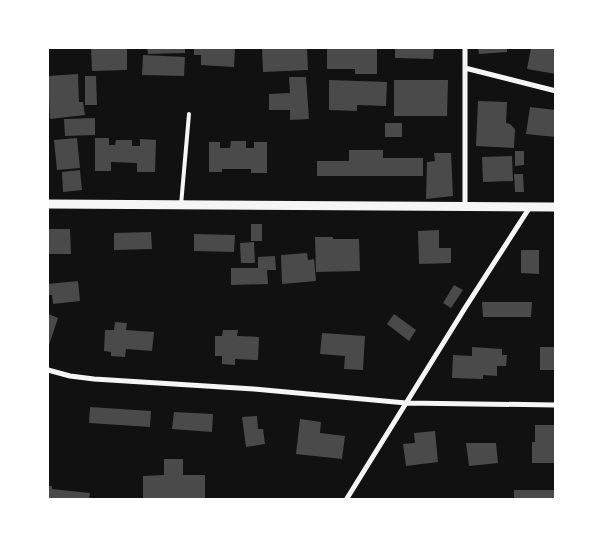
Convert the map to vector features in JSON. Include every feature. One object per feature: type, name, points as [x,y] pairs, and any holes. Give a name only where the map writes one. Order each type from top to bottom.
[{"type":"street","points":[[465,206],[466,48]]},
{"type":"street","points":[[465,68],[556,91]]},
{"type":"street","points":[[48,204],[556,207]]},
{"type":"street","points":[[346,500],[530,206]]},
{"type":"street","points":[[48,370],[70,376],[94,379],[254,389],[406,403],[556,405]]},
{"type":"lane","points":[[181,205],[189,114]]},
{"type":"building","points":[[91,48],[127,48],[127,70],[92,71]]},
{"type":"building","points":[[147,48],[185,48],[185,53],[148,54]]},
{"type":"building","points":[[194,48],[235,48],[234,67],[201,65],[201,55],[194,55]]},
{"type":"building","points":[[262,48],[307,48],[308,70],[263,72]]},
{"type":"building","points":[[327,48],[377,48],[377,74],[355,74],[355,69],[327,69]]},
{"type":"building","points":[[395,48],[434,48],[433,59],[395,58]]},
{"type":"building","points":[[478,48],[507,48],[507,52],[479,54]]},
{"type":"building","points":[[531,48],[556,48],[556,74],[527,69]]},
{"type":"building","points":[[143,55],[185,57],[184,76],[142,75]]},
{"type":"building","points":[[78,74],[79,102],[83,102],[85,115],[50,119],[48,76]]},
{"type":"building","points":[[85,76],[96,76],[97,105],[85,105]]},
{"type":"building","points":[[289,77],[306,77],[309,119],[290,120],[290,110],[269,110],[269,94],[290,93]]},
{"type":"building","points":[[329,80],[387,82],[386,106],[357,105],[357,111],[329,110]]},
{"type":"building","points":[[394,80],[448,80],[447,116],[394,116]]},
{"type":"building","points":[[478,101],[507,102],[506,123],[515,129],[514,148],[476,146]]},
{"type":"building","points":[[530,107],[556,110],[556,137],[526,134]]},
{"type":"building","points":[[95,118],[95,135],[65,136],[64,119]]},
{"type":"building","points":[[385,123],[402,123],[402,137],[385,137]]},
{"type":"building","points":[[77,138],[80,168],[57,170],[54,140]]},
{"type":"building","points":[[95,138],[109,138],[109,145],[115,145],[116,140],[132,140],[132,146],[140,146],[140,139],[156,140],[155,172],[137,172],[137,163],[111,162],[111,171],[95,171]]},
{"type":"building","points":[[231,141],[246,141],[246,148],[254,148],[254,142],[267,142],[267,173],[251,173],[251,169],[222,169],[222,172],[209,172],[209,142],[220,142],[220,148],[230,148]]},
{"type":"building","points":[[349,150],[383,150],[383,158],[423,158],[423,176],[317,176],[317,161],[349,161]]},
{"type":"building","points":[[515,151],[524,151],[524,165],[515,166]]},
{"type":"building","points":[[434,153],[451,153],[453,196],[426,199],[427,162],[435,161]]},
{"type":"building","points":[[512,156],[513,181],[483,182],[482,157]]},
{"type":"building","points":[[80,170],[82,190],[63,192],[62,172]]},
{"type":"building","points":[[514,174],[523,174],[524,192],[515,192]]},
{"type":"building","points":[[251,224],[262,224],[262,241],[251,241]]},
{"type":"building","points":[[48,229],[70,229],[71,254],[48,254]]},
{"type":"building","points":[[439,230],[439,248],[451,248],[451,263],[419,264],[418,231]]},
{"type":"building","points":[[151,232],[152,249],[114,250],[114,233]]},
{"type":"building","points":[[194,234],[235,235],[234,252],[194,251]]},
{"type":"building","points":[[315,237],[359,239],[360,271],[316,272]]},
{"type":"building","points":[[254,242],[255,263],[241,263],[240,243]]},
{"type":"building","points":[[521,250],[539,250],[539,274],[521,273]]},
{"type":"building","points":[[307,253],[308,260],[314,259],[316,281],[282,284],[281,255]]},
{"type":"building","points":[[275,256],[276,270],[267,270],[268,284],[231,285],[231,268],[258,268],[258,257]]},
{"type":"building","points":[[78,281],[80,301],[53,304],[52,295],[48,295],[48,284]]},
{"type":"building","points":[[454,285],[463,290],[451,308],[443,303]]},
{"type":"building","points":[[482,302],[532,302],[531,317],[483,317]]},
{"type":"building","points":[[48,314],[58,318],[48,348]]},
{"type":"building","points":[[394,314],[416,330],[409,341],[387,324]]},
{"type":"building","points":[[115,322],[127,323],[126,330],[154,332],[152,351],[126,349],[125,357],[111,356],[111,352],[104,351],[105,330],[114,330]]},
{"type":"building","points":[[223,330],[238,330],[237,336],[259,337],[258,360],[235,359],[235,365],[222,364],[222,356],[215,356],[215,336],[222,336]]},
{"type":"building","points":[[322,333],[365,336],[363,370],[344,369],[345,356],[320,354]]},
{"type":"building","points":[[472,347],[502,349],[502,355],[507,355],[506,366],[497,366],[497,376],[483,375],[483,379],[452,378],[453,355],[472,356]]},
{"type":"building","points":[[540,347],[556,347],[556,370],[540,370]]},
{"type":"building","points":[[90,407],[151,411],[150,427],[89,423]]},
{"type":"building","points":[[174,412],[213,414],[212,432],[172,429]]},
{"type":"building","points":[[257,416],[258,429],[263,429],[265,444],[246,447],[242,417]]},
{"type":"building","points":[[300,419],[321,422],[320,433],[345,436],[342,459],[296,454]]},
{"type":"building","points":[[535,425],[556,425],[556,463],[532,463],[532,442],[535,442]]},
{"type":"building","points":[[435,431],[438,462],[406,466],[403,444],[415,443],[414,433]]},
{"type":"building","points":[[466,443],[496,443],[498,463],[469,466]]},
{"type":"building","points":[[164,459],[183,459],[183,475],[205,475],[205,500],[143,500],[143,476],[164,475]]},
{"type":"building","points":[[48,486],[52,486],[52,489],[90,493],[89,500],[48,500]]},
{"type":"building","points":[[514,490],[554,490],[554,500],[514,499]]}]
